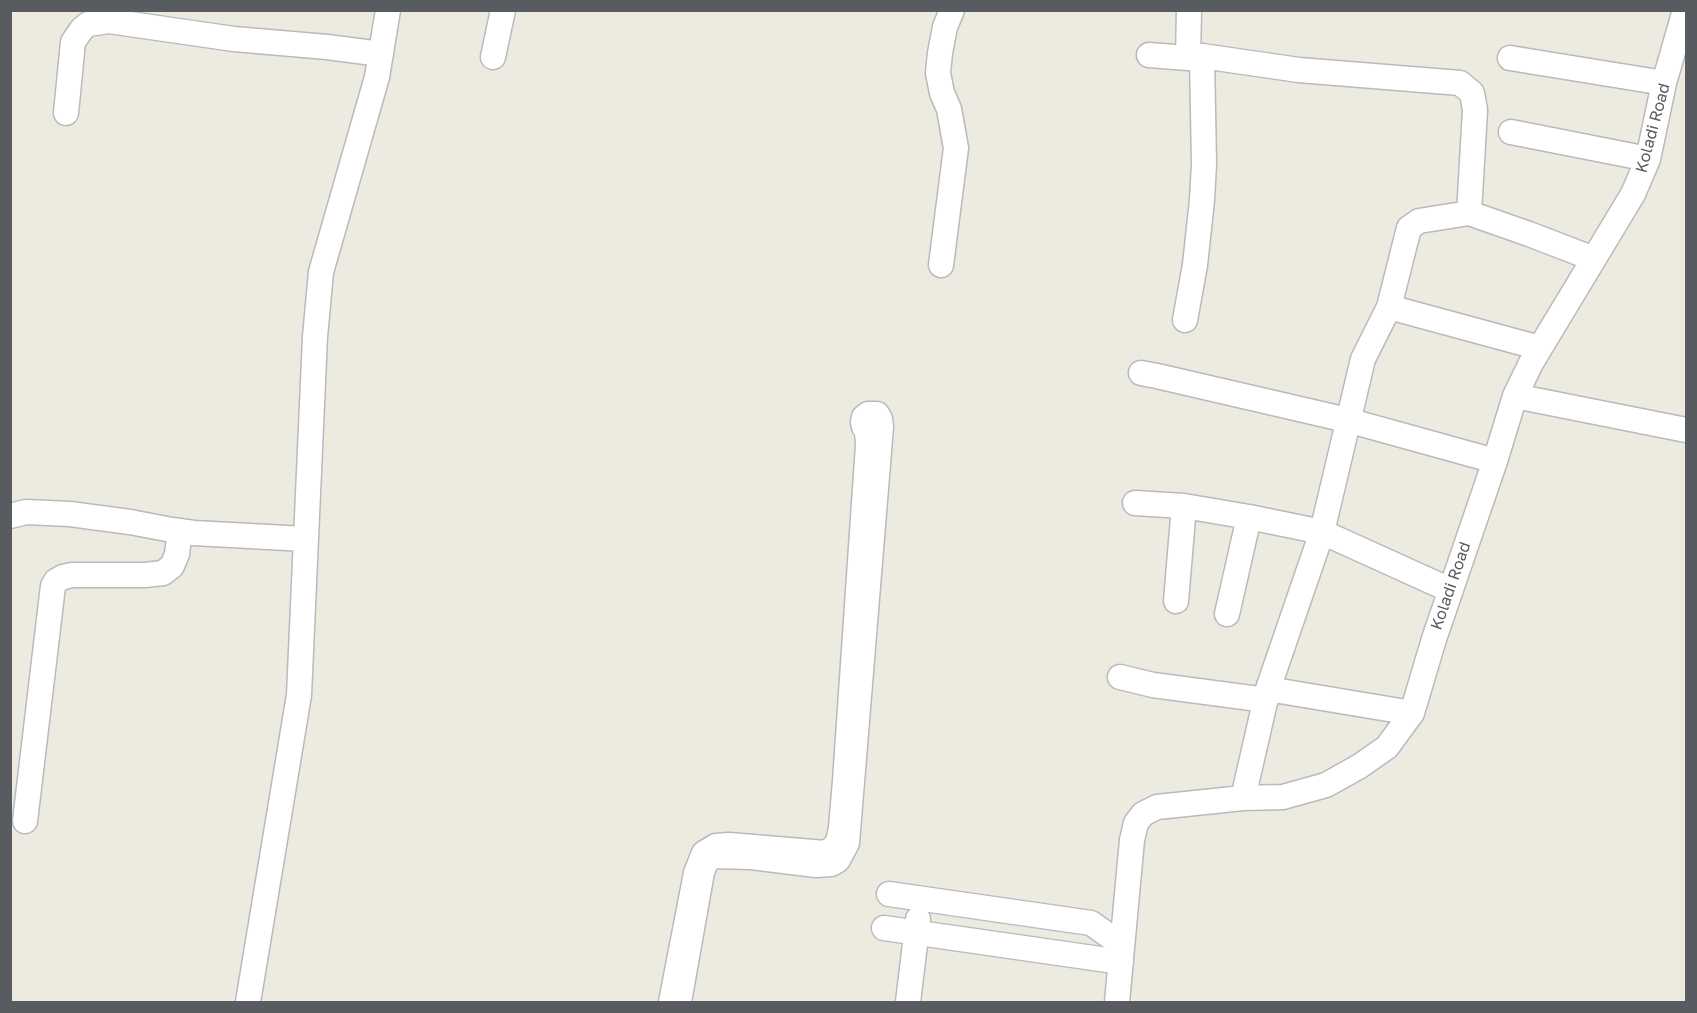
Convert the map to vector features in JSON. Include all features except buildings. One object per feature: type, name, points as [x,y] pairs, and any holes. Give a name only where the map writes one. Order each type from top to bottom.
[{"type":"street","points":[[248,1002],[299,695],[315,336],[321,272],[377,77],[388,10]]},
{"type":"street","points":[[493,57],[503,10]]},
{"type":"street","points":[[940,265],[956,148],[949,109],[942,93],[938,73],[945,27],[952,10]]},
{"type":"street","points":[[1185,320],[1197,255],[1204,164],[1189,10]]},
{"type":"street","name":"Koladi Road","points":[[1117,1002],[1132,840],[1136,823],[1143,814],[1157,807],[1243,798],[1283,797],[1326,785],[1360,766],[1387,747],[1412,713],[1450,590],[1515,396],[1540,348],[1632,194],[1647,159],[1664,83],[1685,10]]},
{"type":"street","points":[[66,113],[73,42],[88,24],[109,21],[234,39],[381,54]]},
{"type":"street","points":[[1149,55],[1195,57],[1299,70],[1460,83],[1472,93],[1475,110],[1469,213]]},
{"type":"street","points":[[1510,58],[1664,83]]},
{"type":"street","points":[[1511,132],[1647,159]]},
{"type":"street","points":[[1243,798],[1267,695],[1322,532],[1363,359],[1389,307],[1409,228],[1419,221],[1469,213],[1594,259]]},
{"type":"street","points":[[1389,307],[1540,348]]},
{"type":"street","points":[[1141,373],[1347,420],[1495,461]]},
{"type":"street","points":[[1515,396],[1686,430]]},
{"type":"street","points":[[671,1002],[696,873],[704,853],[716,846],[729,845],[825,853],[838,842],[845,781],[867,455],[867,430],[863,422],[868,414],[877,414],[881,427],[847,843],[838,860],[831,864],[816,865],[751,857],[712,856],[706,862],[702,872],[680,1002]]},
{"type":"street","points":[[1135,502],[1184,506],[1322,532],[1450,590]]},
{"type":"street","points":[[1176,601],[1184,506]]},
{"type":"street","points":[[10,516],[26,512],[70,514],[180,531],[306,539]]},
{"type":"street","points":[[1227,614],[1250,517]]},
{"type":"street","points":[[25,821],[53,586],[56,581],[72,575],[163,573],[172,566],[177,554],[180,531]]},
{"type":"street","points":[[1120,677],[1153,685],[1267,695],[1412,713]]},
{"type":"street","points":[[889,894],[1091,923],[1121,953]]},
{"type":"street","points":[[908,1002],[921,899]]},
{"type":"street","points":[[885,928],[1121,953]]}]
